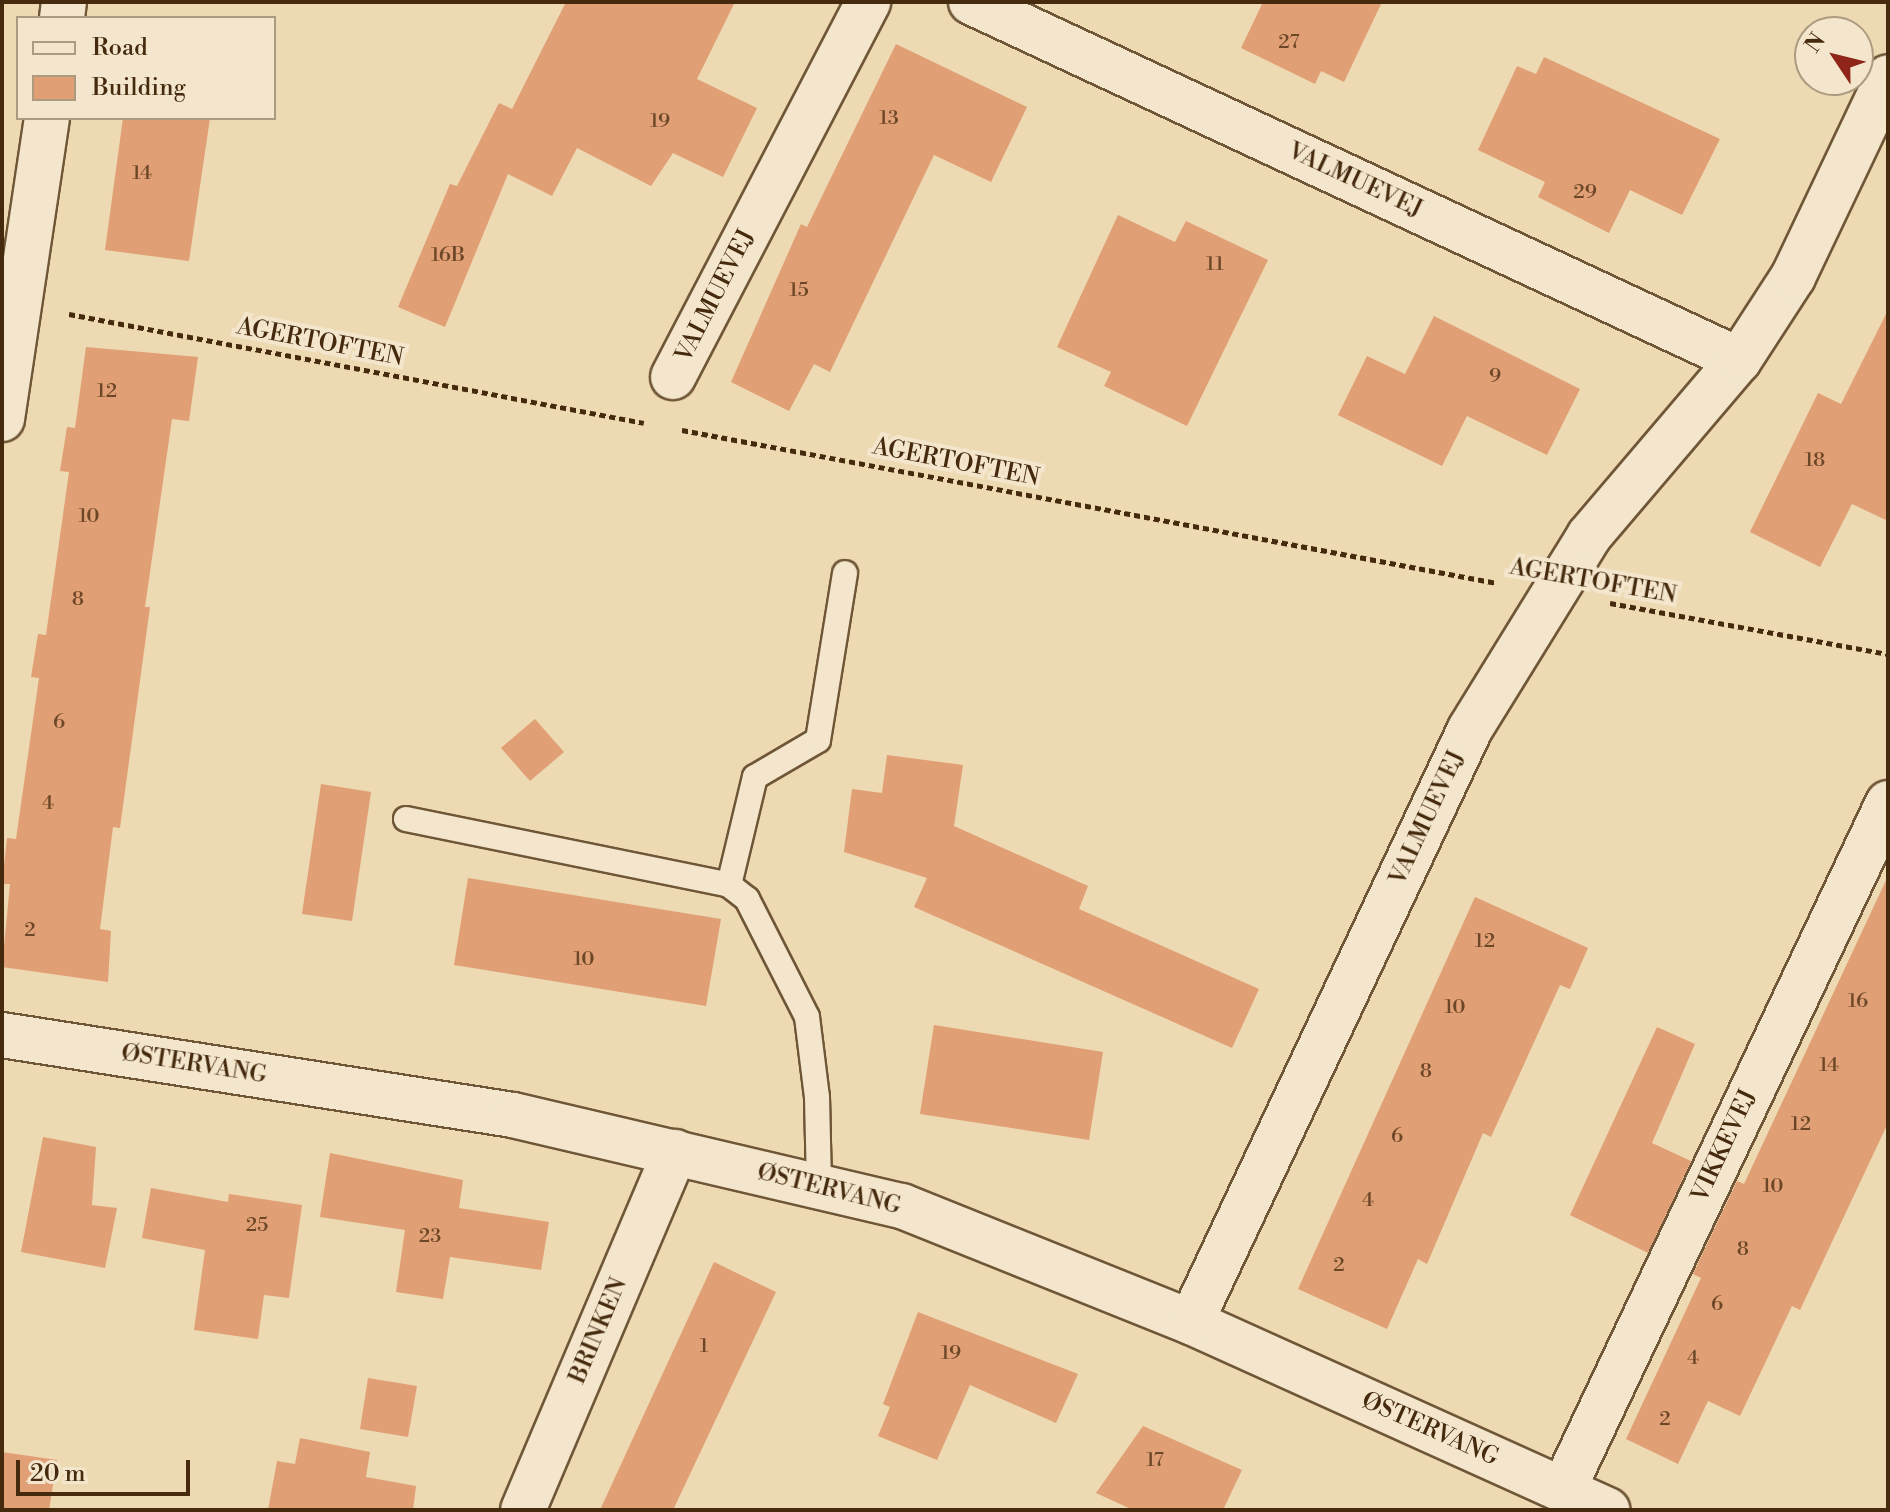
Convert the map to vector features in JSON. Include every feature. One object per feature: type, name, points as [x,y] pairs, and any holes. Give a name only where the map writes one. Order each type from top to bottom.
[{"type":"street","name":"VALMUEVEJ","points":[[673,377],[868,2]]},
{"type":"street","name":"VALMUEVEJ","points":[[971,2],[1739,360]]},
{"type":"street","name":"VALMUEVEJ","points":[[1191,1322],[1470,729],[1551,593],[1589,536],[1739,360],[1793,277],[1888,77]]},
{"type":"street","points":[[2,419],[47,120]]},
{"type":"street","name":"VIKKEVEJ","points":[[1563,1490],[1888,803]]},
{"type":"street","name":"ØSTERVANG","points":[[2,1035],[513,1115],[902,1206],[1191,1322],[1607,1510]]},
{"type":"street","name":"BRINKEN","points":[[523,1510],[675,1152]]},
{"type":"lane","points":[[729,885],[755,777],[818,740],[845,573]]},
{"type":"lane","points":[[406,819],[729,885],[747,899],[807,1017],[817,1097],[819,1186]]},
{"type":"path","name":"AGERTOFTEN","points":[[19,304],[659,426]]},
{"type":"path","name":"AGERTOFTEN","points":[[675,429],[1888,654]]},
{"type":"building","points":[[566,2],[735,2],[697,79],[757,108],[723,177],[673,153],[651,186],[577,148],[552,196],[508,174],[445,327],[398,307],[450,184],[457,186],[499,103],[512,109]]},
{"type":"building","points":[[1263,2],[1382,2],[1344,82],[1321,71],[1315,84],[1241,48]]},
{"type":"building","points":[[896,44],[1027,107],[991,182],[934,155],[830,372],[814,364],[789,411],[731,382],[801,224],[807,227]]},
{"type":"building","points":[[1544,57],[1720,139],[1682,215],[1630,190],[1609,233],[1538,197],[1545,182],[1478,150],[1517,66],[1536,74]]},
{"type":"building","points":[[123,120],[210,120],[189,261],[105,250]]},
{"type":"building","points":[[1118,215],[1175,242],[1186,221],[1268,260],[1187,426],[1104,386],[1111,372],[1057,347]]},
{"type":"building","points":[[1888,310],[1888,521],[1852,504],[1820,567],[1750,532],[1818,393],[1841,404]]},
{"type":"building","points":[[1434,316],[1580,389],[1547,455],[1467,416],[1442,466],[1338,415],[1367,356],[1405,374]]},
{"type":"building","points":[[86,347],[198,357],[189,421],[172,419],[145,607],[150,607],[120,828],[113,827],[100,929],[111,931],[108,982],[2,967],[10,884],[2,884],[7,838],[16,839],[39,678],[31,677],[38,634],[46,635],[69,472],[60,471],[67,427],[75,428]]},
{"type":"building","points":[[535,719],[564,752],[530,781],[501,748]]},
{"type":"building","points":[[887,755],[963,765],[954,826],[1088,886],[1079,909],[1259,989],[1232,1048],[914,907],[927,878],[844,852],[852,789],[882,793]]},
{"type":"building","points":[[321,784],[371,792],[352,921],[302,914]]},
{"type":"building","points":[[1888,876],[1888,1123],[1800,1310],[1792,1306],[1740,1416],[1708,1401],[1678,1464],[1626,1439],[1701,1278],[1693,1274],[1737,1181],[1744,1184]]},
{"type":"building","points":[[468,878],[721,919],[706,1006],[454,965]]},
{"type":"building","points":[[1475,897],[1588,948],[1570,989],[1560,985],[1491,1137],[1483,1133],[1427,1264],[1418,1259],[1387,1329],[1298,1289]]},
{"type":"building","points":[[934,1025],[1103,1052],[1089,1140],[920,1114]]},
{"type":"building","points":[[1657,1027],[1695,1044],[1652,1143],[1691,1161],[1648,1253],[1570,1215]]},
{"type":"building","points":[[43,1137],[96,1147],[92,1205],[117,1208],[105,1268],[21,1252]]},
{"type":"building","points":[[330,1153],[463,1180],[459,1208],[549,1222],[541,1270],[450,1257],[443,1299],[396,1292],[405,1230],[320,1217]]},
{"type":"building","points":[[151,1188],[228,1202],[229,1194],[302,1205],[289,1298],[264,1295],[258,1339],[194,1330],[205,1250],[142,1238]]},
{"type":"building","points":[[714,1262],[776,1292],[673,1510],[600,1510]]},
{"type":"building","points":[[918,1312],[1078,1374],[1056,1423],[970,1385],[937,1460],[878,1436],[890,1407],[883,1404]]},
{"type":"building","points":[[368,1378],[417,1386],[408,1437],[360,1429]]},
{"type":"building","points":[[1143,1426],[1242,1470],[1223,1510],[1133,1510],[1096,1493]]},
{"type":"building","points":[[300,1438],[370,1452],[366,1477],[416,1486],[413,1510],[268,1510],[277,1461],[295,1464]]},
{"type":"building","points":[[2,1452],[57,1460],[49,1510],[2,1510]]}]
